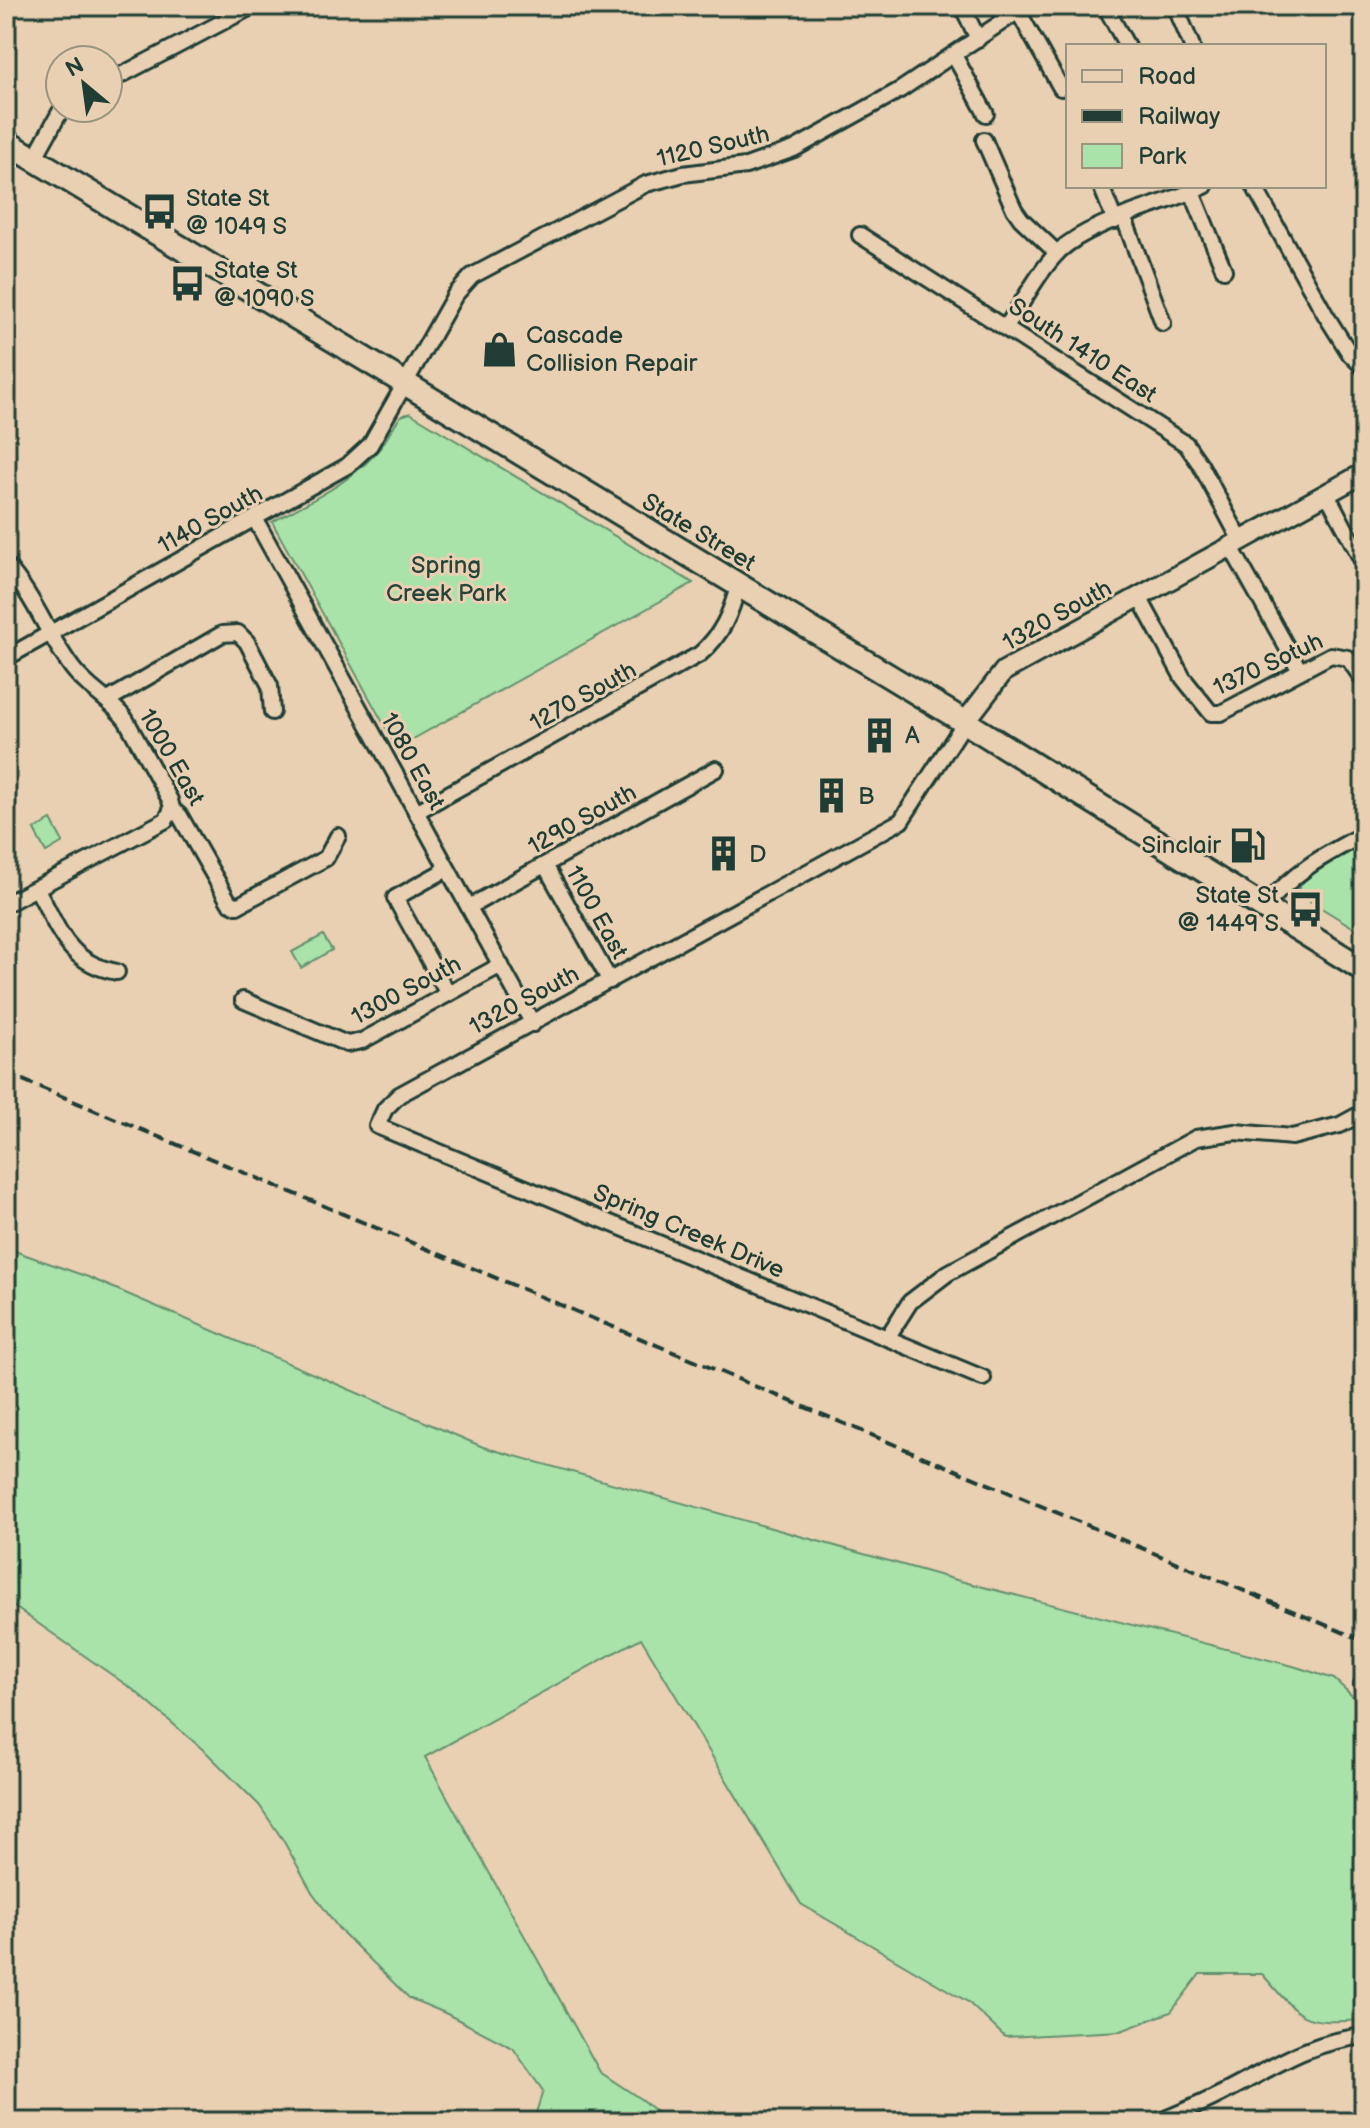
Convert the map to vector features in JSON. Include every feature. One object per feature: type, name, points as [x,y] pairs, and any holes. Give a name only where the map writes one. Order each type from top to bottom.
[{"type":"main road","name":"State Street","points":[[6,142],[965,722],[1364,970]]},
{"type":"street","points":[[124,74],[253,6]]},
{"type":"street","points":[[962,6],[978,39]]},
{"type":"street","points":[[1105,6],[1126,44]]},
{"type":"street","points":[[1175,6],[1191,44]]},
{"type":"street","points":[[1022,9],[1061,88]]},
{"type":"street","name":"1120 South","points":[[404,385],[455,295],[472,276],[646,184],[683,174],[746,166],[794,149],[900,90],[1022,9]]},
{"type":"street","points":[[954,55],[986,114]]},
{"type":"street","points":[[34,159],[53,124]]},
{"type":"street","points":[[984,140],[1014,209],[1057,253]]},
{"type":"street","points":[[1102,188],[1120,219],[1163,323]]},
{"type":"street","points":[[1255,188],[1325,314],[1350,354],[1364,368]]},
{"type":"street","points":[[1006,327],[1057,253],[1072,241],[1190,190],[1224,270]]},
{"type":"street","name":"South 1410 East","points":[[860,235],[1186,444],[1200,464],[1300,671]]},
{"type":"street","name":"1140 South","points":[[6,658],[331,476],[370,445],[404,385]]},
{"type":"street","name":"1320 South","points":[[377,1126],[385,1109],[399,1095],[901,821],[965,722],[1004,671],[1364,473]]},
{"type":"street","points":[[1327,494],[1364,564]]},
{"type":"street","name":"1080 East","points":[[255,519],[533,1024]]},
{"type":"street","name":"1000 East","points":[[6,565],[26,590],[80,678],[108,700],[126,720],[172,809],[180,816],[232,904],[237,906],[326,858],[338,836]]},
{"type":"street","name":"1270 South","points":[[416,812],[700,654],[715,641],[730,614],[738,586]]},
{"type":"street","name":"1370 Sotuh","points":[[1139,597],[1183,678],[1211,713],[1221,713],[1331,655],[1343,655],[1352,661],[1364,681]]},
{"type":"street","points":[[108,700],[222,634],[238,633],[247,642],[270,686],[272,712]]},
{"type":"street","name":"1290 South","points":[[469,907],[716,769]]},
{"type":"street","points":[[6,904],[166,820],[172,809]]},
{"type":"street","points":[[1264,908],[1281,887],[1303,868],[1364,834]]},
{"type":"street","name":"1100 East","points":[[545,865],[610,981]]},
{"type":"street","points":[[447,869],[395,898],[448,994]]},
{"type":"street","points":[[37,889],[75,954],[100,969],[117,972]]},
{"type":"street","name":"1300 South","points":[[243,1000],[347,1044],[362,1041],[501,965]]},
{"type":"street","points":[[887,1338],[910,1302],[948,1273],[1196,1138],[1235,1132],[1292,1137],[1340,1125],[1364,1112]]},
{"type":"street","name":"Spring Creek Drive","points":[[377,1126],[983,1378]]},
{"type":"street","points":[[1158,2122],[1214,2098],[1313,2046],[1364,2036]]},
{"type":"green space","name":"Spring Creek Park","points":[[410,413],[693,583],[397,748],[272,522],[330,490],[358,470],[381,447],[401,416]]},
{"type":"green space","points":[[51,820],[63,842],[46,852],[34,830]]},
{"type":"green space","points":[[1364,845],[1364,934],[1297,891],[1308,877]]},
{"type":"green space","points":[[323,935],[332,950],[301,968],[292,952]]},
{"type":"green space","points":[[6,1248],[88,1277],[483,1447],[960,1581],[1334,1679],[1364,1707],[1364,2020],[1326,2021],[1304,2016],[1286,2002],[1262,1974],[1200,1974],[1171,2012],[1121,2031],[1005,2037],[968,2002],[801,1904],[641,1638],[425,1757],[600,2072],[668,2122],[543,2122],[535,2116],[543,2091],[513,2048],[409,1998],[339,1929],[312,1892],[259,1805],[208,1754],[135,1691],[6,1601]]},
{"type":"railway","points":[[6,1073],[1364,1641]]},
{"type":"place","name":"State St @ 1049 S","points":[[160,212]]},
{"type":"place","name":"State St @ 1090 S","points":[[188,284]]},
{"type":"place","name":"Cascade Collision Repair","points":[[500,349]]},
{"type":"place","name":"A","points":[[879,735]]},
{"type":"place","name":"B","points":[[832,796]]},
{"type":"place","name":"Sinclair","points":[[1247,845]]},
{"type":"place","name":"D","points":[[723,854]]},
{"type":"place","name":"State St @ 1449 S","points":[[1305,909]]}]
